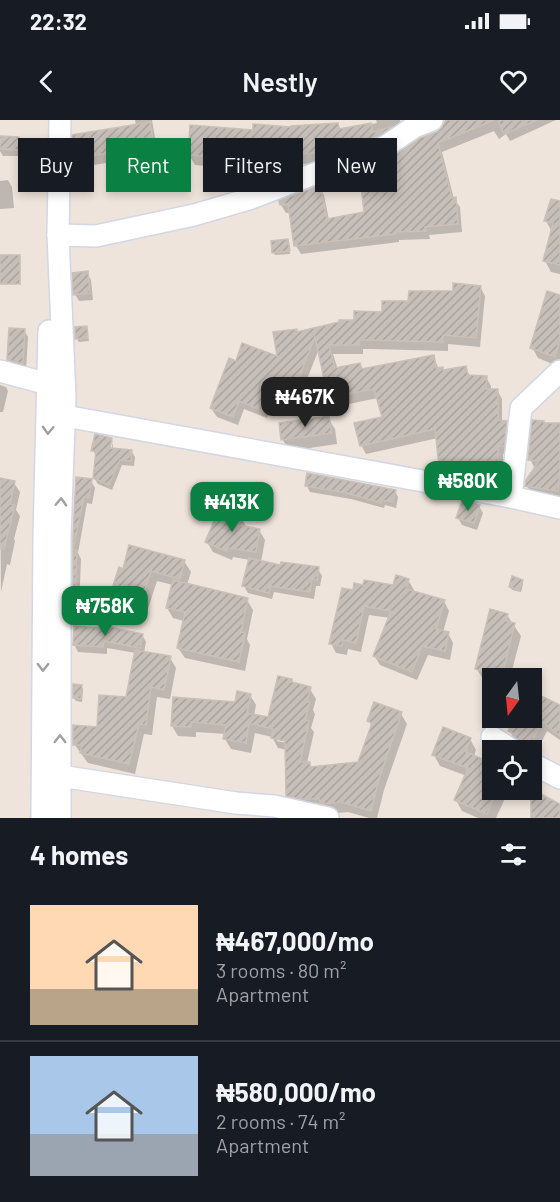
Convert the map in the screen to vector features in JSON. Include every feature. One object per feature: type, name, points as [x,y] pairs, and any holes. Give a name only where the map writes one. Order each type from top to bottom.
[{"type":"street","points":[[52,120],[48,384],[60,818]]},
{"type":"street","points":[[42,818],[52,537],[64,416],[58,235],[60,120]]},
{"type":"street","points":[[58,235],[96,236],[194,215],[249,199],[386,146],[414,127],[432,120]]},
{"type":"street","points":[[0,371],[48,384]]},
{"type":"street","points":[[511,497],[521,408],[560,371]]},
{"type":"street","points":[[64,416],[511,497],[560,508]]},
{"type":"street","points":[[492,737],[497,740]]},
{"type":"street","points":[[542,769],[560,778]]},
{"type":"street","points":[[60,776],[236,811],[274,806],[328,818]]},
{"type":"building","points":[[446,120],[494,120],[438,143],[452,198],[456,197],[458,224],[425,227],[426,231],[395,232],[395,234],[294,246],[288,204],[280,205],[279,201],[315,187],[315,192],[321,192],[327,219],[364,212],[362,192],[397,192],[397,154],[420,138],[437,132]]},
{"type":"building","points":[[498,120],[537,120],[504,134]]},
{"type":"building","points":[[150,122],[153,138],[106,138],[106,153],[94,155],[94,138],[72,138],[72,135]]},
{"type":"building","points":[[338,123],[339,129],[371,123],[373,132],[393,126],[372,138],[315,138],[315,153],[303,154],[303,138],[203,138],[203,156],[191,155],[190,125],[253,130],[253,124],[291,126]]},
{"type":"building","points":[[0,136],[19,137],[18,150],[0,149]]},
{"type":"building","points":[[551,199],[560,201],[560,265],[543,261],[553,223],[544,221]]},
{"type":"building","points":[[288,239],[290,251],[272,253],[271,241]]},
{"type":"building","points":[[0,255],[20,255],[20,284],[0,284]]},
{"type":"building","points":[[88,271],[90,293],[73,295],[72,273]]},
{"type":"building","points":[[453,283],[481,286],[476,338],[443,335],[443,342],[359,340],[359,345],[329,345],[335,368],[360,363],[362,369],[434,355],[436,368],[443,367],[443,370],[466,366],[468,375],[487,376],[486,389],[498,389],[498,420],[507,421],[504,446],[498,446],[498,482],[467,476],[467,465],[439,467],[435,429],[360,446],[354,423],[382,417],[374,389],[328,398],[315,337],[288,405],[276,400],[273,381],[261,410],[239,401],[233,417],[210,408],[229,358],[236,361],[242,343],[277,356],[273,332],[297,329],[297,332],[339,322],[339,320],[354,320],[354,311],[382,312],[382,301],[408,301],[409,291],[453,291]]},
{"type":"building","points":[[547,291],[560,295],[560,339],[555,357],[530,348]]},
{"type":"building","points":[[87,326],[88,338],[75,339],[75,327]]},
{"type":"building","points":[[9,328],[25,329],[23,364],[7,360]]},
{"type":"building","points":[[329,416],[332,433],[281,440],[279,423]]},
{"type":"building","points":[[532,420],[560,423],[558,491],[525,486],[526,480],[539,461],[528,460]]},
{"type":"building","points":[[95,434],[112,438],[110,448],[132,450],[131,461],[120,460],[109,485],[93,478],[96,451],[91,451]]},
{"type":"building","points":[[307,473],[396,490],[393,502],[382,500],[381,503],[347,493],[305,486]]},
{"type":"building","points":[[76,477],[92,479],[89,498],[84,497],[73,550]]},
{"type":"building","points":[[0,478],[15,481],[10,504],[15,505],[4,549],[0,549]]},
{"type":"building","points":[[462,501],[480,505],[474,523],[456,518]]},
{"type":"building","points":[[220,507],[242,516],[238,525],[260,529],[256,552],[228,548],[226,551],[205,542]]},
{"type":"building","points":[[129,545],[185,560],[180,579],[151,571],[140,605],[135,603],[133,609],[116,603],[118,598],[110,595],[119,567],[123,569]]},
{"type":"building","points":[[73,550],[77,550],[75,606],[73,606]]},
{"type":"building","points":[[249,558],[280,565],[281,562],[319,567],[317,580],[312,579],[310,592],[270,586],[269,593],[242,586]]},
{"type":"building","points":[[396,575],[409,579],[406,589],[445,600],[436,629],[449,632],[445,651],[422,646],[412,672],[373,656],[391,611],[364,606],[356,643],[343,640],[342,646],[329,644],[342,588],[353,590],[354,583],[363,585],[364,580],[393,585]]},
{"type":"building","points":[[512,576],[523,580],[519,590],[509,587]]},
{"type":"building","points":[[173,580],[248,598],[241,632],[245,633],[239,662],[177,648],[185,612],[166,608]]},
{"type":"building","points":[[490,609],[508,614],[506,621],[515,623],[504,668],[482,668],[482,671],[475,669]]},
{"type":"building","points":[[74,626],[109,629],[109,627],[143,634],[140,648],[104,641],[103,647],[73,645]]},
{"type":"building","points":[[135,650],[171,656],[164,690],[151,687],[146,725],[139,724],[129,764],[80,753],[82,745],[73,745],[73,725],[97,727],[99,695],[126,697]]},
{"type":"building","points":[[278,676],[311,687],[305,720],[309,721],[300,762],[310,762],[310,767],[358,762],[372,723],[367,721],[374,702],[402,712],[379,779],[371,811],[341,802],[322,804],[319,799],[286,796],[285,741],[271,738],[273,729],[249,723],[246,743],[223,739],[226,725],[191,722],[191,727],[171,726],[173,697],[235,702],[237,691],[251,694],[247,713],[268,717]]},
{"type":"building","points":[[73,684],[82,685],[81,699],[73,698]]},
{"type":"building","points":[[542,696],[560,705],[560,736],[542,722]]},
{"type":"building","points":[[443,727],[471,738],[466,752],[482,759],[482,800],[493,800],[487,814],[454,800],[468,768],[432,755]]},
{"type":"building","points":[[510,728],[539,728],[533,740],[519,740],[508,731]]},
{"type":"building","points":[[542,795],[560,804],[560,818],[531,818],[531,800],[542,800]]}]
